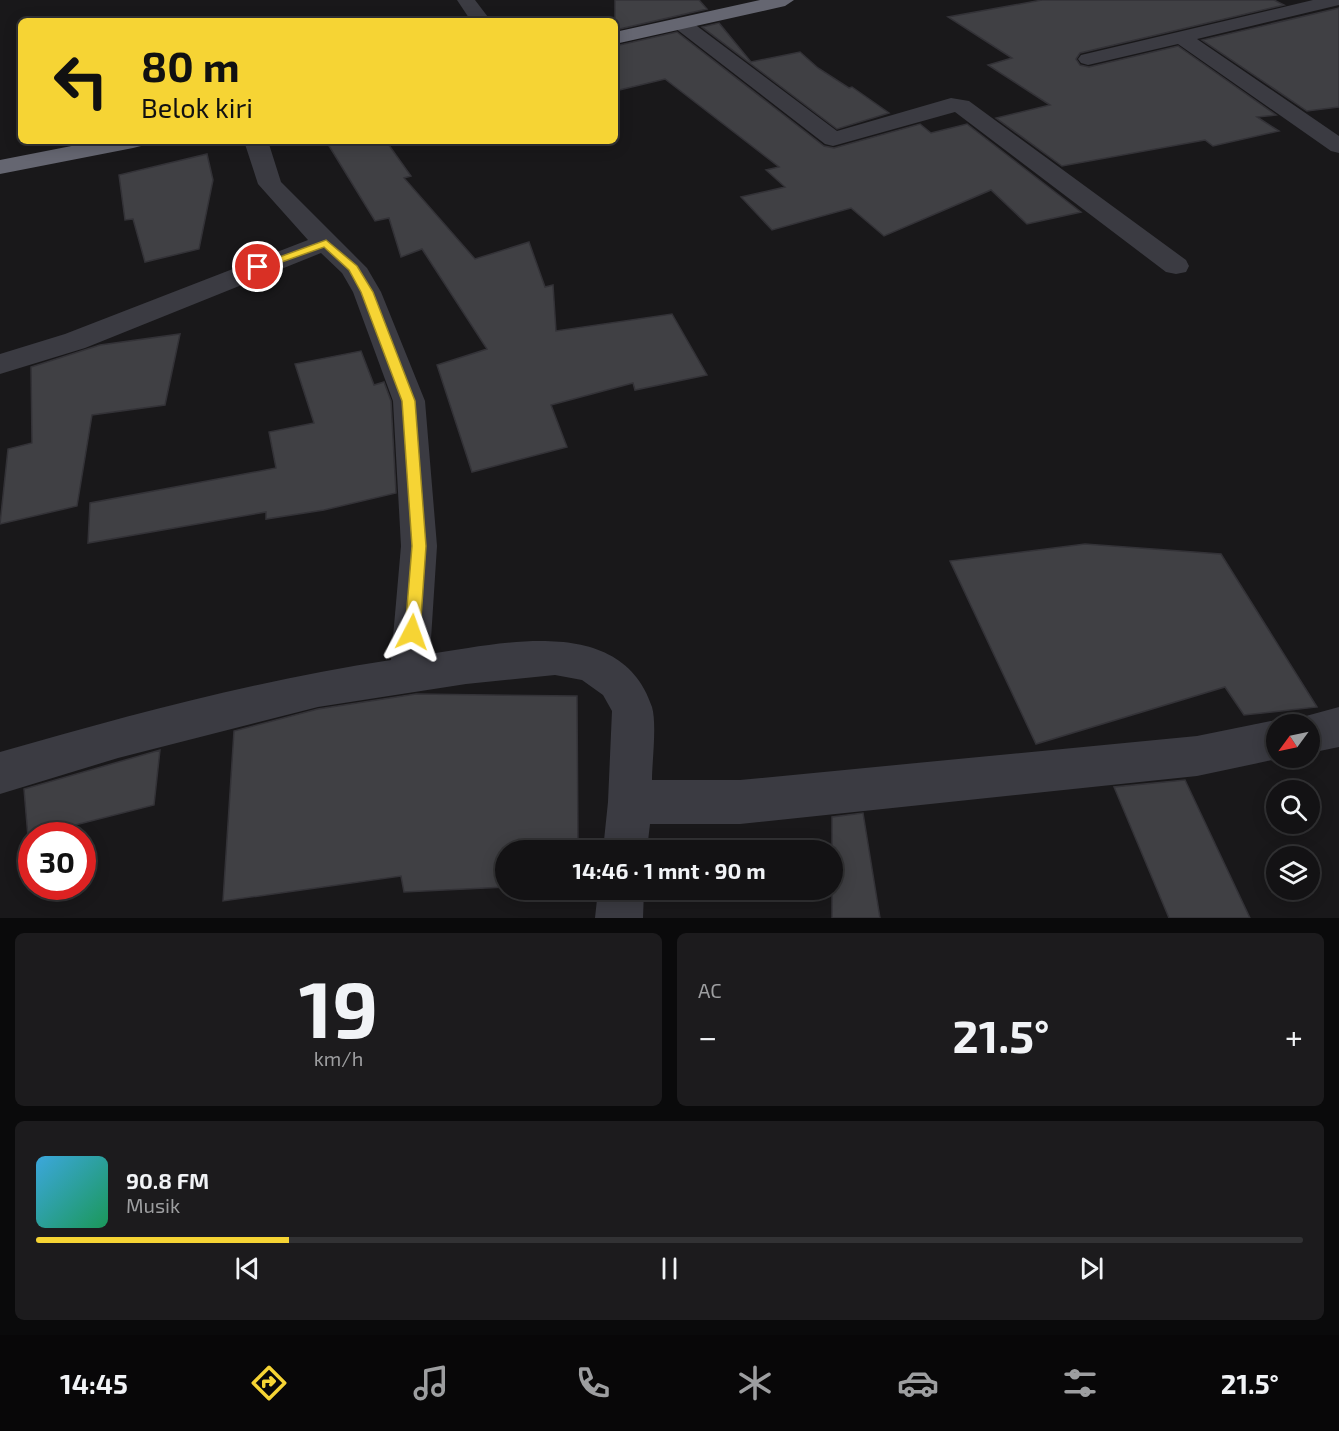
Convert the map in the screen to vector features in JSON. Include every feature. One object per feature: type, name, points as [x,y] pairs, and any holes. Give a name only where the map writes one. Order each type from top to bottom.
[{"type":"highway","points":[[618,37],[785,0]]},
{"type":"highway","points":[[0,167],[118,144]]},
{"type":"street","points":[[466,0],[479,18]]},
{"type":"street","points":[[1088,59],[1337,0]]},
{"type":"street","points":[[682,24],[833,139],[951,105],[961,106],[1176,266]]},
{"type":"street","points":[[1183,38],[1269,100],[1339,146]]},
{"type":"street","points":[[257,144],[269,183],[353,268],[367,292],[409,401],[419,546],[409,675]]},
{"type":"street","points":[[0,364],[75,341],[278,259],[326,243]]},
{"type":"street","points":[[0,773],[118,738],[318,690],[409,675],[555,657],[591,664],[617,682],[632,709],[630,802],[626,840]]},
{"type":"street","points":[[1320,731],[1339,727]]},
{"type":"street","points":[[630,802],[740,802],[1197,756],[1266,742]]},
{"type":"street","points":[[619,918],[620,900]]},
{"type":"building","points":[[615,0],[699,0],[707,9],[618,29],[618,18],[615,18]]},
{"type":"building","points":[[1042,0],[1274,0],[1284,5],[1080,53],[1076,59],[1080,65],[1089,67],[1178,46],[1276,115],[1257,117],[1279,131],[1213,146],[1205,140],[1062,166],[996,118],[1050,105],[988,65],[1012,58],[948,17]]},
{"type":"building","points":[[1339,8],[1339,107],[1307,111],[1202,40]]},
{"type":"building","points":[[719,23],[751,62],[800,52],[818,68],[849,88],[852,87],[889,113],[837,129],[702,27]]},
{"type":"building","points":[[677,32],[824,146],[834,148],[920,124],[931,133],[967,124],[1081,212],[1027,224],[991,190],[884,236],[851,208],[772,230],[741,197],[785,187],[766,170],[779,167],[665,79],[618,90],[618,45]]},
{"type":"building","points":[[328,144],[388,144],[411,176],[404,178],[475,259],[529,242],[545,287],[553,285],[556,331],[672,314],[707,375],[635,390],[633,383],[551,405],[567,447],[472,472],[437,365],[487,349],[422,249],[401,257],[389,218],[375,221]]},
{"type":"building","points":[[207,154],[213,180],[199,249],[145,262],[133,219],[125,220],[119,175]]},
{"type":"building","points":[[180,334],[165,405],[92,415],[77,506],[0,524],[8,449],[32,443],[31,367],[100,345]]},
{"type":"building","points":[[361,351],[374,385],[384,382],[391,401],[396,493],[324,510],[266,519],[266,512],[88,543],[90,503],[276,468],[269,432],[314,423],[295,364]]},
{"type":"building","points":[[1085,544],[1221,554],[1317,707],[1244,715],[1225,687],[1036,744],[950,561]]},
{"type":"building","points":[[416,694],[577,696],[578,840],[495,840],[495,888],[404,892],[401,876],[223,901],[234,731],[318,709]]},
{"type":"building","points":[[160,750],[154,805],[87,822],[27,822],[24,789]]},
{"type":"building","points":[[1185,780],[1250,918],[1169,918],[1114,787]]},
{"type":"building","points":[[863,813],[880,918],[832,918],[832,900],[843,900],[843,840],[832,840],[832,817]]},
{"type":"route","points":[[258,267],[326,243],[353,268],[367,292],[409,401],[419,546],[412,632]]}]
